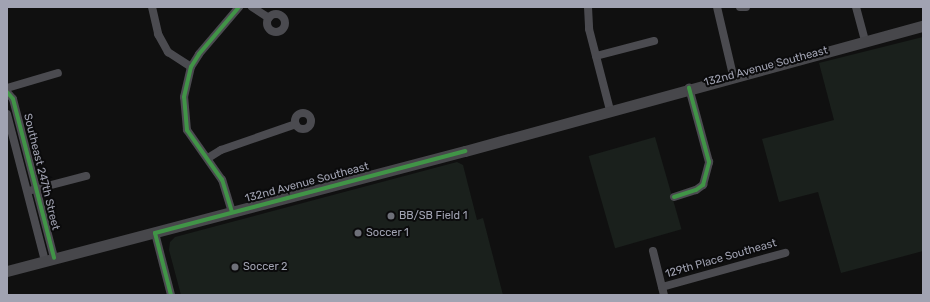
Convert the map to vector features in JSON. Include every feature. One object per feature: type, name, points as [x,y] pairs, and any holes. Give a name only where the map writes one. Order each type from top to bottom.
[{"type":"main road","name":"132nd Avenue Southeast","points":[[7,271],[155,233],[923,26]]},
{"type":"street","points":[[152,7],[158,34],[168,52],[191,67]]},
{"type":"street","points":[[232,212],[222,180],[208,158],[192,140],[184,116],[184,96],[191,67],[199,54],[239,7]]},
{"type":"street","points":[[252,7],[269,18]]},
{"type":"street","points":[[588,7],[589,29],[610,110]]},
{"type":"street","points":[[717,7],[733,76]]},
{"type":"street","points":[[740,7],[746,7]]},
{"type":"street","points":[[856,7],[865,41]]},
{"type":"street","points":[[596,56],[654,41]]},
{"type":"street","points":[[7,88],[58,73]]},
{"type":"street","points":[[674,197],[696,190],[703,185],[709,162],[689,88]]},
{"type":"street","name":"Southeast 247th Street","points":[[7,92],[13,99],[31,190]]},
{"type":"street","name":"Southeast 247th Street","points":[[7,114],[31,190],[49,259]]},
{"type":"street","points":[[208,158],[222,150],[296,124]]},
{"type":"street","points":[[31,190],[86,176]]},
{"type":"street","points":[[155,233],[171,295]]},
{"type":"street","points":[[653,252],[663,291]]},
{"type":"street","name":"129th Place Southeast","points":[[663,291],[785,253]]},
{"type":"shaded area","points":[[923,37],[923,251],[841,273],[818,192],[779,202],[762,139],[834,120],[819,63]]},
{"type":"shaded area","points":[[655,137],[681,229],[615,248],[589,156]]},
{"type":"shaded area","points":[[457,162],[463,165],[477,220],[483,218],[503,295],[181,295],[169,250],[170,242],[175,237]]},
{"type":"cycle path","points":[[232,212],[222,180],[187,130],[184,97],[191,67],[199,54],[239,7]]},
{"type":"cycle path","points":[[674,197],[696,190],[703,185],[709,162],[689,88]]},
{"type":"cycle path","points":[[7,92],[13,99],[54,258]]},
{"type":"cycle path","points":[[171,295],[155,233],[465,151]]},
{"type":"place","name":"BB/SB Field 1","points":[[391,216]]},
{"type":"place","name":"Soccer 1","points":[[358,233]]},
{"type":"place","name":"Soccer 2","points":[[235,267]]}]
